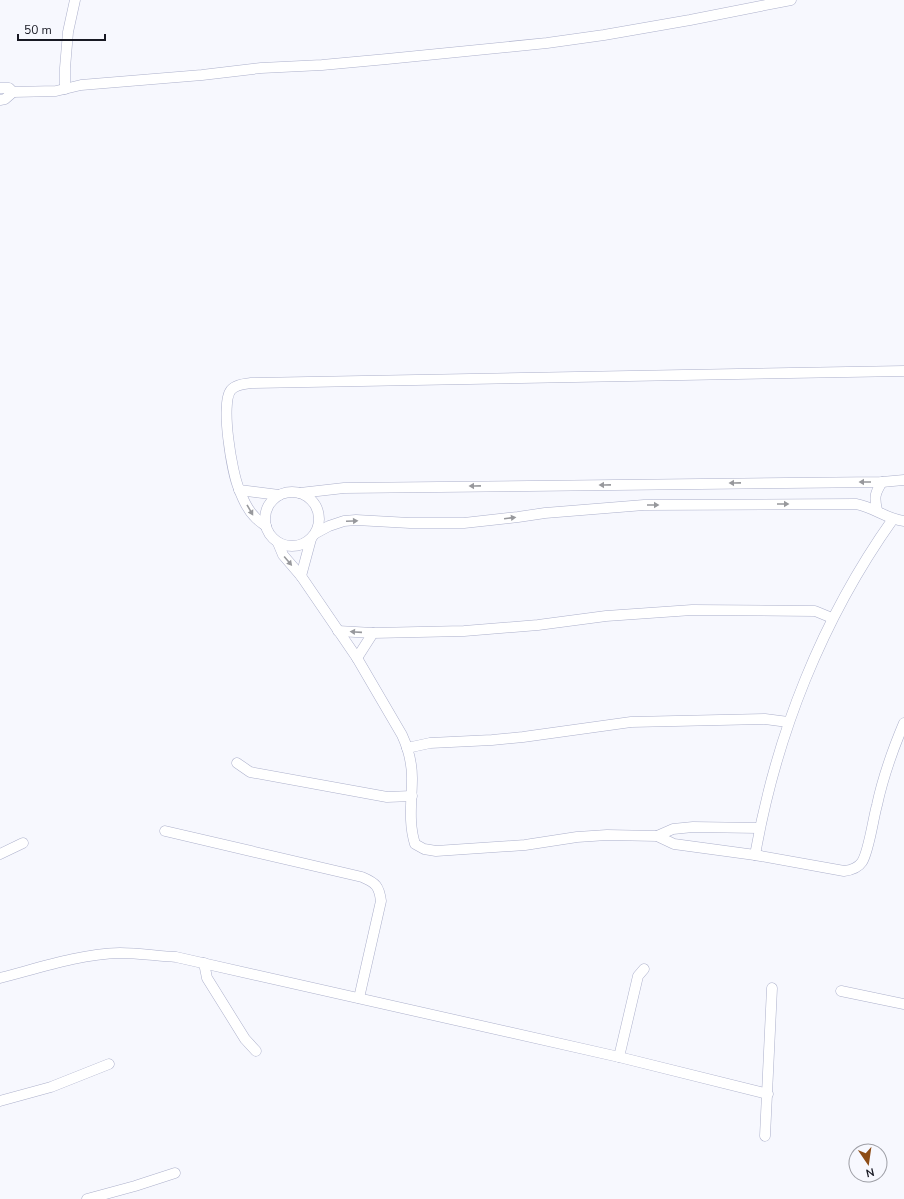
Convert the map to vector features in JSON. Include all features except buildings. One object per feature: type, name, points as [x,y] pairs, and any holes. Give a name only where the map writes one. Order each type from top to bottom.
[{"type":"street","points":[[65,89],[64,68],[67,39],[75,0]]},
{"type":"street","points":[[0,100],[5,99],[13,92],[56,91],[81,85],[202,75],[261,68],[380,60],[546,43],[674,23],[791,0]]},
{"type":"street","points":[[0,88],[9,88],[13,92]]},
{"type":"street","points":[[266,526],[253,515],[239,490],[233,472],[228,440],[227,407],[228,396],[232,389],[240,384],[259,382],[904,371]]},
{"type":"street","points":[[239,490],[279,495],[293,492],[300,493],[344,488],[882,482],[904,480]]},
{"type":"street","points":[[877,510],[874,501],[876,492],[882,482]]},
{"type":"street","points":[[300,493],[312,500],[316,506],[320,520],[313,536],[301,576]]},
{"type":"street","points":[[279,495],[273,500],[266,512],[266,526],[268,532],[278,543],[283,555],[301,576],[357,658],[402,735],[407,748],[412,776],[410,815],[412,834],[415,844],[424,849],[436,851],[525,845],[577,837],[607,835],[657,836],[673,830],[693,827],[760,828]]},
{"type":"street","points":[[278,543],[299,546],[330,526],[344,521],[356,520],[410,523],[464,522],[505,519],[553,512],[644,505],[856,504],[877,510],[893,519],[904,521]]},
{"type":"street","points":[[755,855],[760,828],[788,722],[811,665],[832,618],[856,576],[893,519]]},
{"type":"street","points":[[338,631],[374,633],[499,629],[606,616],[692,610],[815,611],[832,618]]},
{"type":"street","points":[[357,658],[374,633]]},
{"type":"street","points":[[407,748],[430,743],[523,737],[631,722],[765,719],[788,722]]},
{"type":"street","points":[[657,836],[674,844],[755,855],[844,871],[858,867],[865,855],[877,803],[904,723]]},
{"type":"street","points":[[237,763],[250,772],[387,797],[412,796]]},
{"type":"street","points":[[165,831],[362,877],[372,881],[379,890],[381,901],[359,998]]},
{"type":"street","points":[[0,854],[23,843]]},
{"type":"street","points":[[0,978],[82,958],[101,955],[120,953],[176,957],[619,1058],[768,1094]]},
{"type":"street","points":[[204,963],[207,978],[245,1039],[256,1051]]},
{"type":"street","points":[[619,1058],[638,976],[644,969]]},
{"type":"street","points":[[765,1136],[772,988]]},
{"type":"street","points":[[842,991],[904,1004]]},
{"type":"street","points":[[0,1101],[51,1087],[109,1064]]},
{"type":"street","points":[[87,1199],[175,1173]]}]
